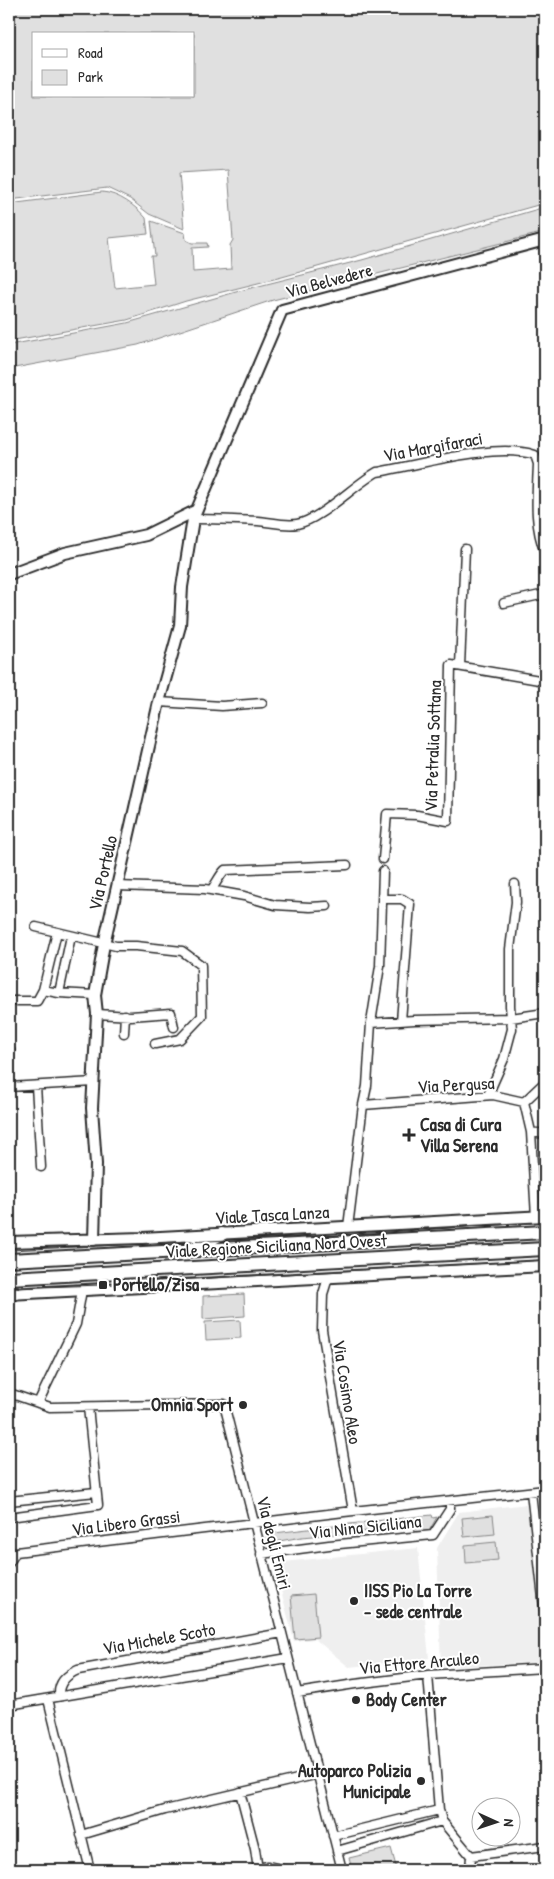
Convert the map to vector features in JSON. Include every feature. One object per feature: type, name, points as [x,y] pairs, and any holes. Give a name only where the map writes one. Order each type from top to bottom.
[{"type":"main road","name":"Viale Regione Siciliana Nord Ovest","points":[[9,1260],[545,1232]]},
{"type":"main road","points":[[184,1251],[222,1234]]},
{"type":"main road","name":"Viale Regione Siciliana Nord Ovest","points":[[9,1278],[545,1249]]},
{"type":"street","name":"Via Belvedere","points":[[195,514],[282,310],[545,240]]},
{"type":"street","name":"Via Margifaraci","points":[[195,514],[296,524],[310,519],[335,503],[362,481],[377,472],[498,451],[524,452],[535,455],[538,464],[539,540],[545,552]]},
{"type":"street","points":[[9,574],[65,553],[146,535],[195,514]]},
{"type":"street","name":"Via Portello","points":[[94,1240],[96,1164],[92,1108],[99,1014],[95,995],[104,944],[159,702],[180,626],[182,587],[195,514]]},
{"type":"street","name":"Via Petralia Sottana","points":[[383,859],[387,814],[417,815],[448,821],[451,665],[460,666],[465,549]]},
{"type":"street","points":[[504,603],[545,594]]},
{"type":"street","points":[[460,666],[545,681]]},
{"type":"street","points":[[159,702],[222,706],[262,703]]},
{"type":"street","points":[[211,890],[225,870],[347,865]]},
{"type":"street","points":[[348,1227],[367,1086],[371,1023],[380,966],[383,871]]},
{"type":"street","points":[[488,1095],[504,1059],[512,1029],[510,949],[516,902],[515,884]]},
{"type":"street","points":[[117,886],[211,890],[244,896],[276,905],[327,906]]},
{"type":"street","points":[[382,899],[402,899],[410,904],[401,1021]]},
{"type":"street","points":[[36,927],[104,944],[182,951],[201,965],[202,1016],[180,1040],[155,1044]]},
{"type":"street","points":[[12,1001],[37,1001],[43,990],[57,932]]},
{"type":"street","points":[[59,993],[71,936]]},
{"type":"street","points":[[43,990],[95,995]]},
{"type":"street","points":[[99,1014],[171,1013],[174,1027]]},
{"type":"street","points":[[371,1023],[511,1018],[545,1013]]},
{"type":"street","points":[[124,1033],[125,1015]]},
{"type":"street","points":[[9,1087],[94,1082]]},
{"type":"street","points":[[541,1217],[531,1132],[524,1102],[545,1082]]},
{"type":"street","points":[[36,1086],[41,1167]]},
{"type":"street","name":"Via Pergusa","points":[[363,1105],[488,1095],[524,1102]]},
{"type":"street","points":[[531,1132],[545,1134]]},
{"type":"street","name":"Viale Tasca Lanza","points":[[9,1242],[222,1234],[541,1217]]},
{"type":"street","name":"Viale Regione Siciliana Nord Ovest","points":[[11,1293],[545,1266]]},
{"type":"street","name":"Via Cosimo Aleo","points":[[328,1278],[323,1294],[322,1330],[352,1511]]},
{"type":"street","points":[[38,1403],[76,1324],[82,1290]]},
{"type":"street","name":"Via degli Emiri","points":[[9,1393],[50,1407],[224,1404],[253,1523],[319,1774],[337,1851],[339,1870]]},
{"type":"street","points":[[9,1517],[98,1505],[88,1407]]},
{"type":"street","name":"Via Nina Siciliana","points":[[253,1523],[545,1490]]},
{"type":"street","points":[[9,1501],[96,1492]]},
{"type":"street","points":[[531,1492],[545,1616]]},
{"type":"street","name":"Via Nina Siciliana","points":[[261,1554],[433,1535],[450,1509],[450,1501]]},
{"type":"street","name":"Via Libero Grassi","points":[[16,1552],[253,1523]]},
{"type":"street","points":[[9,1547],[16,1552],[9,1563]]},
{"type":"street","name":"Via Michele Scoto","points":[[59,1696],[60,1686],[68,1674],[78,1670],[282,1633]]},
{"type":"street","points":[[9,1705],[288,1658]]},
{"type":"street","name":"Via Ettore Arculeo","points":[[297,1693],[428,1675],[545,1668]]},
{"type":"street","points":[[428,1675],[439,1810],[442,1822],[470,1856],[470,1870]]},
{"type":"street","points":[[48,1699],[90,1870]]},
{"type":"street","points":[[81,1835],[165,1810],[319,1774]]},
{"type":"street","points":[[240,1792],[255,1850],[257,1870],[268,1866],[286,1870]]},
{"type":"street","points":[[333,1836],[439,1810]]},
{"type":"street","points":[[337,1851],[442,1822]]},
{"type":"street","points":[[470,1856],[545,1846]]},
{"type":"shaded area","points":[[527,1504],[545,1662],[441,1667],[437,1548],[459,1512]]},
{"type":"shaded area","name":"IISS Pio La Torre - sede centrale","points":[[418,1548],[429,1658],[349,1667],[315,1639],[294,1641],[274,1563]]},
{"type":"green space","points":[[9,9],[545,9],[545,203],[282,277],[186,301],[127,320],[9,341],[9,204],[102,192],[114,195],[132,205],[146,218],[148,234],[109,238],[115,288],[154,284],[151,256],[155,256],[151,221],[185,233],[186,240],[192,243],[207,243],[208,247],[192,248],[193,272],[231,269],[230,245],[233,240],[228,170],[179,173],[184,229],[149,214],[130,199],[107,188],[9,200]]},
{"type":"green space","points":[[545,207],[545,232],[273,300],[138,345],[9,369],[9,345],[127,323],[243,290],[362,260]]},
{"type":"green space","points":[[244,1294],[245,1316],[203,1319],[203,1296]]},
{"type":"green space","points":[[240,1320],[241,1338],[206,1340],[205,1322]]},
{"type":"green space","points":[[432,1515],[433,1518],[437,1517],[429,1531],[415,1532],[414,1527],[395,1529],[394,1519]]},
{"type":"green space","points":[[493,1515],[495,1534],[464,1537],[462,1518]]},
{"type":"green space","points":[[392,1519],[393,1529],[302,1537],[268,1543],[266,1534]]},
{"type":"green space","points":[[496,1542],[498,1560],[466,1563],[465,1545]]},
{"type":"green space","points":[[314,1594],[318,1637],[295,1639],[291,1596]]},
{"type":"green space","points":[[391,1848],[397,1870],[352,1870],[349,1858]]},
{"type":"tram line","points":[[9,1250],[339,1235],[545,1222]]},
{"type":"tram line","points":[[9,1288],[103,1285],[545,1260]]},
{"type":"place","name":"Casa di Cura Villa Serena","points":[[409,1135]]},
{"type":"place","name":"Portello/Zisa","points":[[103,1285]]},
{"type":"place","name":"Omnia Sport","points":[[243,1405]]},
{"type":"place","name":"IISS Pio La Torre - sede centrale","points":[[354,1601]]},
{"type":"place","name":"Body Center","points":[[356,1700]]},
{"type":"place","name":"Autoparco Polizia Municipale","points":[[421,1781]]}]
